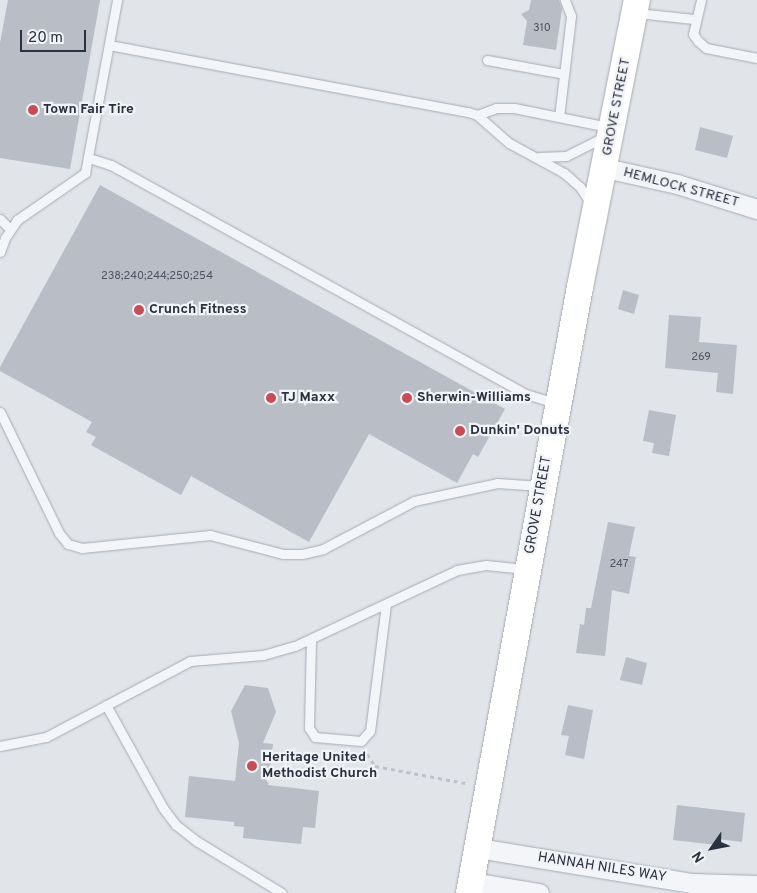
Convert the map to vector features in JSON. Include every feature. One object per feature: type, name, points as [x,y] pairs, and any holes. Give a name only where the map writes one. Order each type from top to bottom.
[{"type":"main road","name":"GROVE STREET","points":[[470,887],[558,403],[614,128],[636,6]]},
{"type":"street","name":"HEMLOCK STREET","points":[[605,168],[677,184],[757,210]]},
{"type":"street","name":"HANNAH NILES WAY","points":[[478,848],[692,883],[757,885]]},
{"type":"street","points":[[470,887],[540,893]]},
{"type":"lane","points":[[0,252],[10,229],[26,214],[82,177],[89,158],[117,0]]},
{"type":"lane","points":[[559,117],[572,16],[565,0]]},
{"type":"lane","points":[[701,0],[694,19],[693,34],[706,48],[757,58]]},
{"type":"lane","points":[[636,6],[694,19]]},
{"type":"lane","points":[[109,45],[477,115],[496,108],[514,108],[614,128]]},
{"type":"lane","points":[[487,60],[564,74]]},
{"type":"lane","points":[[477,115],[499,136],[536,156],[580,187],[595,215]]},
{"type":"lane","points":[[536,156],[566,156],[587,148],[614,128]]},
{"type":"lane","points":[[89,158],[111,165],[526,394],[558,403]]},
{"type":"lane","points":[[0,220],[10,229]]},
{"type":"lane","points":[[0,412],[59,534],[68,544],[82,548],[210,535],[283,554],[302,554],[323,549],[414,501],[497,483],[543,486]]},
{"type":"lane","points":[[0,746],[46,737],[190,661],[262,655],[311,639],[456,570],[492,565],[528,570]]},
{"type":"lane","points":[[311,639],[309,728],[314,737],[361,741],[370,732],[386,604]]},
{"type":"lane","points":[[106,705],[163,808],[176,825],[198,842],[282,893]]},
{"type":"path","points":[[361,741],[375,766],[468,783]]},
{"type":"building","points":[[8,0],[100,0],[70,169],[0,158],[0,43]]},
{"type":"building","points":[[531,0],[559,0],[562,9],[556,50],[523,45],[527,21],[521,14],[529,10]]},
{"type":"building","points":[[700,127],[733,136],[727,158],[695,150]]},
{"type":"building","points":[[100,185],[505,409],[478,457],[473,454],[457,483],[369,434],[309,542],[191,476],[181,495],[91,445],[96,437],[86,432],[92,422],[0,371],[0,367]]},
{"type":"building","points":[[623,290],[639,295],[634,314],[618,309]]},
{"type":"building","points":[[669,315],[701,317],[699,342],[737,345],[733,394],[716,392],[718,373],[665,368]]},
{"type":"building","points":[[649,410],[676,415],[669,456],[652,453],[654,443],[643,441]]},
{"type":"building","points":[[608,522],[635,527],[629,556],[636,557],[629,594],[612,590],[605,656],[576,653],[580,624],[584,625],[586,608],[591,608]]},
{"type":"building","points":[[626,657],[647,663],[642,685],[620,680]]},
{"type":"building","name":"Heritage United Methodist Church","points":[[245,685],[268,688],[276,712],[263,743],[273,744],[268,785],[319,791],[315,828],[303,827],[301,844],[243,838],[244,827],[234,826],[234,822],[185,817],[189,776],[235,781],[239,743],[231,711]]},
{"type":"building","points":[[568,705],[593,710],[584,759],[565,755],[569,736],[561,735]]},
{"type":"building","points":[[677,805],[745,813],[742,842],[718,839],[717,845],[673,840]]},
{"type":"place","name":"Town Fair Tire","points":[[33,110]]},
{"type":"place","name":"Crunch Fitness","points":[[139,310]]},
{"type":"place","name":"TJ Maxx","points":[[271,398]]},
{"type":"place","name":"Sherwin-Williams","points":[[407,398]]},
{"type":"place","name":"Dunkin' Donuts","points":[[460,431]]},
{"type":"place","name":"Heritage United Methodist Church","points":[[252,766]]}]
